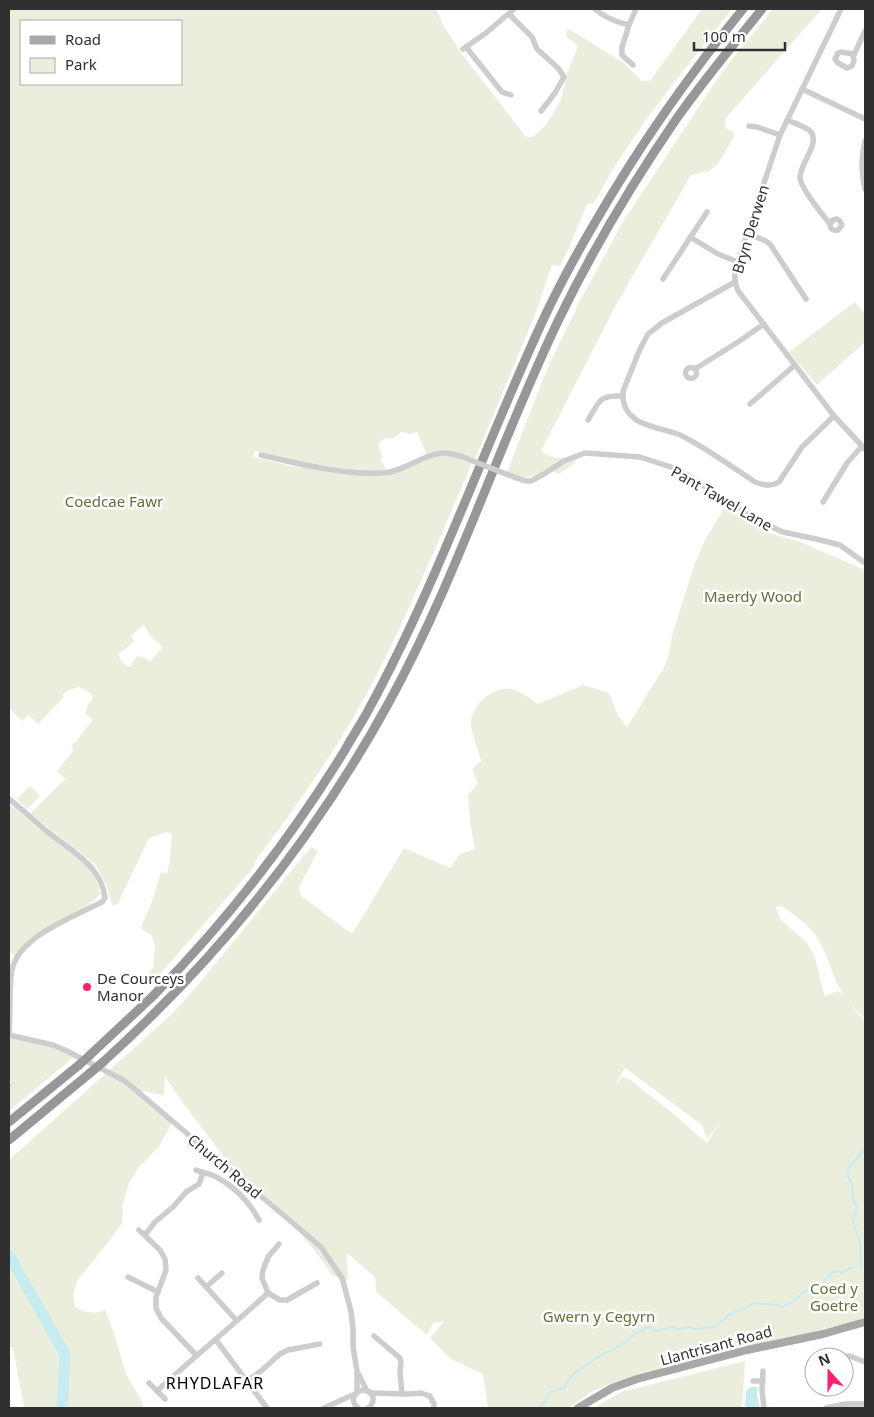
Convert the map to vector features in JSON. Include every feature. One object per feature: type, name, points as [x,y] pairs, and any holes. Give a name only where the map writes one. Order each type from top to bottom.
[{"type":"highway","points":[[9,1122],[79,1065],[153,995],[215,928],[286,838],[327,779],[368,711],[404,643],[434,578],[514,385],[567,273],[605,206],[662,117],[713,46],[743,9]]},
{"type":"highway","points":[[9,1140],[103,1062],[167,1001],[204,962],[281,869],[343,780],[388,704],[414,654],[461,550],[525,395],[559,319],[598,245],[678,117],[725,53],[762,9]]},
{"type":"main road","name":"Llantrisant Road","points":[[578,1408],[612,1388],[637,1379],[865,1322]]},
{"type":"street","points":[[511,95],[502,92],[464,48],[486,33],[514,9]]},
{"type":"street","points":[[595,9],[602,16],[630,25]]},
{"type":"street","points":[[633,65],[622,55],[622,47],[636,9]]},
{"type":"street","name":"Bryn Derwen","points":[[841,9],[780,135],[738,262],[735,282],[739,292],[834,416],[864,447]]},
{"type":"street","points":[[509,14],[532,38],[537,49],[547,54],[551,62],[564,77],[555,93],[541,111]]},
{"type":"street","points":[[854,54],[865,32]]},
{"type":"street","points":[[802,89],[865,119]]},
{"type":"street","points":[[787,120],[808,130],[813,137],[813,145],[802,167],[800,179],[804,188],[830,224]]},
{"type":"street","points":[[749,126],[758,124],[780,135]]},
{"type":"street","points":[[865,142],[861,162],[865,189]]},
{"type":"street","points":[[663,279],[707,212]]},
{"type":"street","points":[[747,234],[770,244],[806,299]]},
{"type":"street","points":[[690,237],[713,251],[738,262]]},
{"type":"street","points":[[735,282],[662,323],[648,334],[628,378],[623,396],[626,409],[636,420],[680,435],[755,482],[766,485],[779,482],[802,447],[834,416]]},
{"type":"street","points":[[695,369],[764,324]]},
{"type":"street","points":[[750,404],[796,365]]},
{"type":"street","points":[[588,420],[602,398],[610,395],[623,396]]},
{"type":"street","points":[[823,502],[847,463],[864,447]]},
{"type":"street","name":"Pant Tawel Lane","points":[[261,455],[301,465],[350,472],[382,473],[396,470],[438,454],[451,453],[525,481],[531,481],[564,461],[585,453],[640,457],[671,467],[772,527],[783,532],[840,545],[865,563]]},
{"type":"street","points":[[9,799],[89,864],[99,880],[105,898],[102,902],[39,936],[21,950],[12,967],[9,1035]]},
{"type":"street","name":"Church Road","points":[[9,1035],[53,1045],[125,1081],[321,1247],[342,1278],[351,1311],[353,1347],[357,1372],[356,1393],[353,1400],[357,1407]]},
{"type":"street","points":[[196,1170],[218,1177],[231,1187],[248,1202],[260,1220]]},
{"type":"street","points":[[144,1235],[186,1192],[199,1184],[203,1173]]},
{"type":"street","points":[[139,1230],[160,1250],[165,1259],[166,1270],[156,1297],[156,1308],[161,1318],[196,1355]]},
{"type":"street","points":[[279,1244],[268,1257],[263,1270],[262,1278],[268,1293],[280,1300],[287,1300],[316,1283]]},
{"type":"street","points":[[206,1286],[222,1273]]},
{"type":"street","points":[[128,1277],[158,1292]]},
{"type":"street","points":[[198,1278],[237,1321]]},
{"type":"street","points":[[157,1391],[268,1293]]},
{"type":"street","points":[[374,1336],[400,1358],[402,1362],[400,1372],[402,1394]]},
{"type":"street","points":[[216,1340],[268,1408]]},
{"type":"street","points":[[247,1381],[280,1354],[288,1350],[320,1344]]},
{"type":"street","points":[[308,1346],[309,1355]]},
{"type":"street","points":[[763,1371],[762,1391],[764,1408]]},
{"type":"street","name":"Church Road","points":[[357,1372],[372,1395],[371,1406]]},
{"type":"street","points":[[753,1381],[763,1381]]},
{"type":"street","points":[[149,1383],[165,1399]]},
{"type":"street","points":[[324,1408],[361,1390],[390,1394],[421,1393],[430,1396],[434,1408]]},
{"type":"street","points":[[371,1406],[390,1394]]},
{"type":"street","points":[[339,1402],[357,1407]]},
{"type":"street","points":[[826,1408],[845,1404],[865,1404]]},
{"type":"green space","name":"Coedcae Fawr","points":[[9,9],[436,9],[443,25],[459,50],[526,137],[533,137],[546,125],[561,100],[567,74],[578,46],[567,37],[566,32],[569,29],[624,63],[642,81],[650,81],[702,9],[732,9],[644,123],[614,168],[594,203],[587,204],[560,266],[552,265],[535,315],[475,459],[469,457],[472,463],[392,645],[352,720],[305,792],[255,861],[254,867],[152,983],[149,984],[144,978],[153,968],[155,946],[152,936],[141,928],[161,872],[167,874],[172,835],[167,832],[149,838],[118,903],[112,905],[108,889],[96,865],[31,814],[65,779],[57,771],[74,750],[71,748],[73,744],[93,719],[85,713],[93,699],[92,696],[87,691],[78,687],[67,691],[63,695],[64,697],[38,724],[28,715],[22,721],[9,708]],"holes":[[[402,432],[410,434],[417,432],[428,457],[388,472],[380,459],[383,457],[379,449],[379,442],[385,438],[392,439]],[[255,451],[301,461],[300,468],[253,457]],[[144,625],[151,637],[163,647],[150,662],[137,656],[131,666],[128,667],[122,662],[118,654],[134,642],[131,636]]]},
{"type":"green space","points":[[773,9],[822,9],[725,119],[725,128],[734,132],[734,137],[717,165],[709,171],[691,175],[616,305],[541,451],[555,458],[571,457],[576,462],[559,474],[552,471],[521,479],[507,472],[548,367],[580,301],[621,225],[712,87]]},
{"type":"green space","points":[[855,302],[865,314],[865,342],[817,385],[789,352]]},
{"type":"green space","points":[[726,505],[744,521],[768,533],[798,541],[865,570],[865,1019],[849,1002],[865,1022],[865,1318],[625,1382],[610,1384],[591,1392],[568,1408],[488,1408],[483,1374],[451,1359],[430,1338],[444,1321],[433,1323],[427,1335],[376,1292],[375,1277],[347,1253],[348,1281],[332,1275],[315,1251],[280,1210],[224,1157],[182,1102],[165,1076],[164,1095],[143,1091],[142,1098],[172,1123],[158,1148],[139,1167],[129,1183],[123,1204],[122,1223],[77,1281],[73,1295],[75,1307],[79,1309],[93,1313],[105,1310],[126,1374],[144,1408],[24,1408],[13,1348],[9,1346],[9,1160],[171,1015],[198,985],[311,847],[318,851],[299,887],[301,896],[352,934],[404,848],[450,868],[460,854],[475,849],[468,795],[478,783],[472,769],[481,761],[473,737],[471,723],[475,710],[484,698],[497,691],[511,689],[522,693],[538,704],[583,685],[609,693],[618,716],[627,727],[663,669],[695,563],[705,540]],"holes":[[[782,906],[816,936],[844,995],[838,991],[825,996],[813,954],[804,940],[779,917],[776,907]],[[625,1068],[702,1125],[707,1139],[722,1120],[707,1143],[629,1079],[622,1077],[615,1085]]]},
{"type":"green space","points":[[30,786],[40,796],[27,809],[17,799]]},
{"type":"green space","points":[[9,804],[71,852],[87,867],[98,885],[100,895],[83,909],[39,935],[16,958],[12,953],[9,957]]},
{"type":"green space","points":[[9,1035],[76,1055],[9,1111]]},
{"type":"green space","points":[[745,1361],[742,1408],[594,1408],[621,1392]]},
{"type":"water","points":[[751,1387],[758,1387],[757,1394],[760,1408],[745,1408],[746,1391]]},
{"type":"waterway","points":[[9,1087],[14,1083]]},
{"type":"waterway","points":[[861,1268],[860,1243],[853,1222],[857,1207],[853,1199],[852,1183],[847,1176],[849,1168],[865,1149]]},
{"type":"waterway","points":[[9,1255],[65,1354],[62,1408]]},
{"type":"waterway","points":[[538,1408],[547,1400],[550,1392],[564,1388],[576,1372],[646,1328],[649,1327],[656,1331],[672,1327],[678,1329],[713,1327],[728,1315],[733,1314],[735,1311],[743,1310],[753,1303],[783,1307],[786,1304],[790,1304],[812,1287],[822,1283],[833,1272],[843,1273],[850,1268],[854,1268]]},
{"type":"place","name":"De Courceys Manor","points":[[87,987]]},
{"type":"district","name":"RHYDLAFAR","points":[[215,1383]]},
{"type":"park label","name":"Maerdy Wood","points":[[753,596]]},
{"type":"park label","name":"Coed y Goetre","points":[[834,1296]]},
{"type":"park label","name":"Gwern y Cegyrn","points":[[599,1316]]}]
